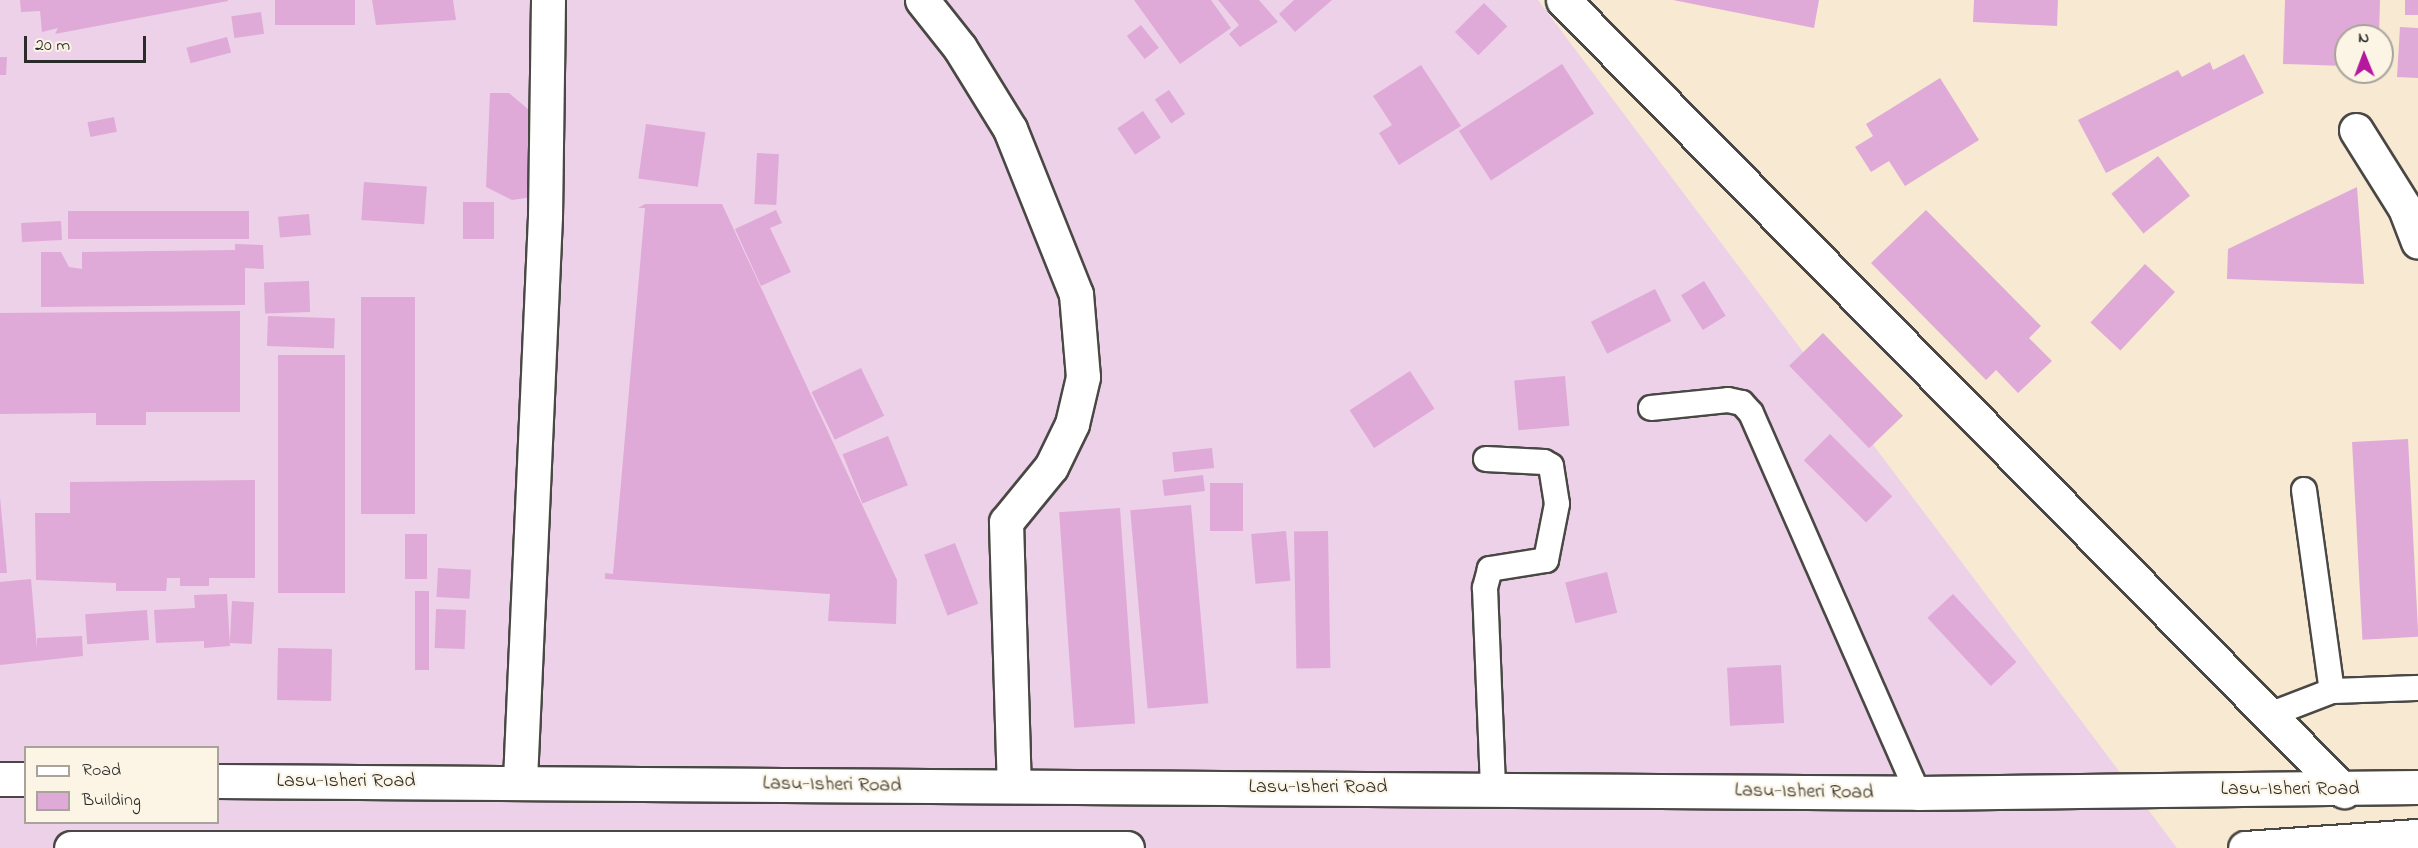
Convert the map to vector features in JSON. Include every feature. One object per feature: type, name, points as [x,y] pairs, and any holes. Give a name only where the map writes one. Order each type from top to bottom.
[{"type":"main road","points":[[520,780],[545,216],[548,0]]},
{"type":"main road","points":[[922,0],[960,48],[1010,129],[1076,294],[1083,377],[1072,424],[1051,467],[1006,522],[1014,786]]},
{"type":"main road","points":[[1563,0],[2272,714],[2344,791]]},
{"type":"main road","points":[[2356,130],[2405,208],[2418,243]]},
{"type":"main road","points":[[0,779],[24,779]]},
{"type":"main road","name":"Lasu-Isheri Road","points":[[219,781],[520,780],[1918,794],[2344,791],[2418,787]]},
{"type":"main road","points":[[2245,848],[2354,844],[2418,836]]},
{"type":"main road","points":[[71,848],[1127,848]]},
{"type":"lane","points":[[1651,408],[1728,400],[1742,403],[1751,413],[1918,794]]},
{"type":"lane","points":[[1486,459],[1544,462],[1551,466],[1557,504],[1546,560],[1490,569],[1485,588],[1493,788]]},
{"type":"lane","points":[[2304,490],[2332,691]]},
{"type":"lane","points":[[2272,714],[2332,691],[2418,688]]},
{"type":"shaded area","points":[[0,0],[1538,0],[2177,848],[0,848]]},
{"type":"building","points":[[20,0],[228,1],[55,34],[58,28],[42,32],[40,11],[21,12]]},
{"type":"building","points":[[275,0],[355,0],[355,25],[275,25]]},
{"type":"building","points":[[372,0],[453,0],[456,20],[376,25]]},
{"type":"building","points":[[1134,0],[1211,0],[1231,28],[1180,64]]},
{"type":"building","points":[[1218,0],[1259,0],[1278,22],[1240,47],[1229,34],[1239,25]]},
{"type":"building","points":[[1294,0],[1332,0],[1295,32],[1279,14]]},
{"type":"building","points":[[1673,0],[1819,0],[1814,28]]},
{"type":"building","points":[[1974,0],[2058,0],[2057,26],[1973,22]]},
{"type":"building","points":[[2285,0],[2380,0],[2379,24],[2334,24],[2334,66],[2283,64]]},
{"type":"building","points":[[2405,0],[2418,0],[2418,15],[2405,15]]},
{"type":"building","points":[[1484,3],[1507,26],[1478,55],[1455,32]]},
{"type":"building","points":[[261,12],[264,34],[234,38],[231,16]]},
{"type":"building","points":[[1141,25],[1159,48],[1145,59],[1127,36]]},
{"type":"building","points":[[2400,27],[2418,28],[2418,78],[2397,77]]},
{"type":"building","points":[[227,37],[231,52],[191,63],[186,48]]},
{"type":"building","points":[[2244,54],[2264,93],[2106,173],[2078,120],[2178,70],[2182,77],[2210,62],[2213,70]]},
{"type":"building","points":[[0,57],[7,57],[6,75],[0,75]]},
{"type":"building","points":[[1562,64],[1594,113],[1491,180],[1459,131]]},
{"type":"building","points":[[1421,65],[1461,126],[1399,165],[1379,133],[1392,125],[1373,96]]},
{"type":"building","points":[[1940,78],[1979,140],[1905,186],[1889,161],[1871,172],[1855,147],[1873,136],[1866,124]]},
{"type":"building","points":[[1169,90],[1185,114],[1171,124],[1155,100]]},
{"type":"building","points":[[490,93],[509,93],[536,116],[539,196],[512,200],[486,187]]},
{"type":"building","points":[[1143,111],[1161,138],[1135,155],[1117,128]]},
{"type":"building","points":[[114,117],[117,132],[90,137],[87,122]]},
{"type":"building","points":[[646,124],[705,132],[698,187],[638,178]]},
{"type":"building","points":[[757,153],[779,154],[776,205],[754,204]]},
{"type":"building","points":[[2158,156],[2190,196],[2143,233],[2111,194]]},
{"type":"building","points":[[364,182],[427,186],[424,224],[361,220]]},
{"type":"building","points":[[2357,187],[2364,284],[2227,279],[2228,249]]},
{"type":"building","points":[[463,202],[494,202],[494,239],[463,239]]},
{"type":"building","points":[[645,204],[722,204],[897,580],[896,624],[828,621],[830,594],[605,579],[605,573],[613,574],[645,208],[638,208]]},
{"type":"building","points":[[776,210],[782,223],[770,228],[791,272],[761,286],[735,229]]},
{"type":"building","points":[[1926,210],[2041,326],[2029,338],[2052,361],[2018,393],[1996,370],[1986,380],[1871,263]]},
{"type":"building","points":[[68,211],[249,211],[249,239],[68,239]]},
{"type":"building","points":[[309,214],[311,235],[280,238],[278,217]]},
{"type":"building","points":[[61,221],[62,240],[22,242],[21,223]]},
{"type":"building","points":[[235,244],[263,245],[264,269],[245,268],[245,305],[41,307],[41,252],[61,252],[69,267],[82,269],[82,252],[235,250]]},
{"type":"building","points":[[2145,264],[2175,292],[2120,350],[2090,323]]},
{"type":"building","points":[[309,281],[310,312],[265,314],[264,283]]},
{"type":"building","points":[[1704,281],[1726,316],[1703,330],[1681,295]]},
{"type":"building","points":[[1655,289],[1671,321],[1607,354],[1591,322]]},
{"type":"building","points":[[361,297],[415,297],[415,514],[361,514]]},
{"type":"building","points":[[240,311],[240,412],[146,412],[146,425],[96,425],[96,413],[0,414],[0,313]]},
{"type":"building","points":[[268,316],[335,318],[334,348],[267,346]]},
{"type":"building","points":[[1823,333],[1903,416],[1869,448],[1789,366]]},
{"type":"building","points":[[278,355],[345,355],[345,593],[278,593]]},
{"type":"building","points":[[861,368],[884,416],[835,440],[812,392]]},
{"type":"building","points":[[1410,371],[1435,409],[1374,448],[1350,410]]},
{"type":"building","points":[[1565,376],[1569,426],[1519,430],[1514,380]]},
{"type":"building","points":[[1830,434],[1892,496],[1866,522],[1804,460]]},
{"type":"building","points":[[888,436],[908,485],[862,503],[843,454]]},
{"type":"building","points":[[2408,439],[2418,637],[2362,640],[2352,442]]},
{"type":"building","points":[[1212,448],[1214,468],[1174,472],[1172,452]]},
{"type":"building","points":[[1203,475],[1205,491],[1164,496],[1162,480]]},
{"type":"building","points":[[255,480],[255,578],[209,578],[209,586],[180,586],[180,578],[167,578],[166,591],[116,591],[116,583],[36,580],[35,513],[70,513],[70,482]]},
{"type":"building","points":[[1210,483],[1243,483],[1243,531],[1210,531]]},
{"type":"building","points":[[0,497],[7,573],[0,573]]},
{"type":"building","points":[[1191,505],[1208,703],[1148,709],[1130,510]]},
{"type":"building","points":[[1120,508],[1135,723],[1074,728],[1059,512]]},
{"type":"building","points":[[1286,531],[1290,581],[1255,584],[1251,534]]},
{"type":"building","points":[[1328,531],[1330,668],[1296,669],[1294,532]]},
{"type":"building","points":[[405,534],[427,534],[427,579],[405,579]]},
{"type":"building","points":[[955,543],[978,604],[947,616],[924,555]]},
{"type":"building","points":[[438,568],[471,570],[469,599],[436,597]]},
{"type":"building","points":[[1607,572],[1617,613],[1575,623],[1565,582]]},
{"type":"building","points":[[31,579],[37,649],[37,638],[82,636],[83,656],[0,665],[0,582]]},
{"type":"building","points":[[415,591],[429,591],[429,670],[415,670]]},
{"type":"building","points":[[227,594],[230,646],[204,648],[204,641],[156,643],[154,610],[195,608],[194,595]]},
{"type":"building","points":[[1953,594],[2016,662],[1991,686],[1927,618]]},
{"type":"building","points":[[232,601],[254,602],[252,644],[230,643]]},
{"type":"building","points":[[436,609],[466,610],[465,649],[435,648]]},
{"type":"building","points":[[147,610],[149,640],[87,644],[85,614]]},
{"type":"building","points":[[278,648],[332,649],[331,701],[277,700]]},
{"type":"building","points":[[1781,665],[1784,723],[1730,726],[1727,668]]}]
